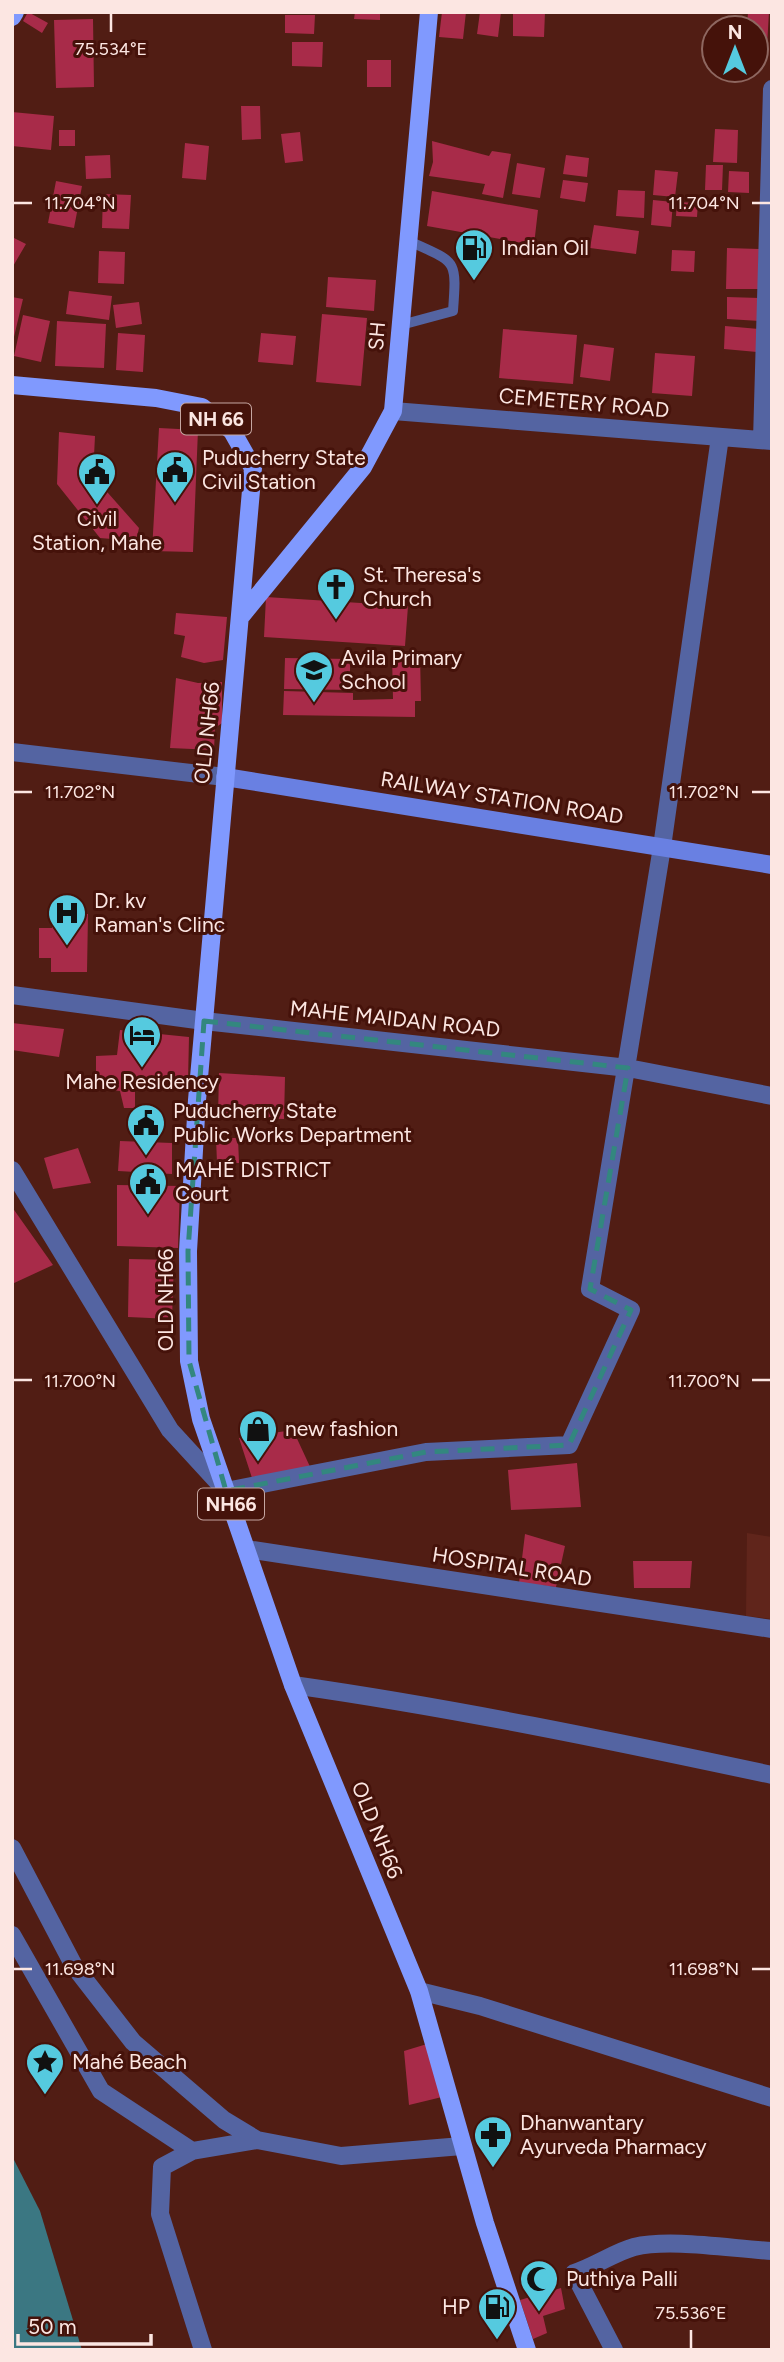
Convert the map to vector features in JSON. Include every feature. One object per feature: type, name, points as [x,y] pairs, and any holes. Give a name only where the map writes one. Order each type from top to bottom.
[{"type":"main road","points":[[12,17],[15,12]]},
{"type":"main road","name":"SH","points":[[242,615],[363,467],[393,411],[429,12]]},
{"type":"main road","name":"OLD NH66","points":[[12,385],[156,398],[202,407],[232,431],[253,467],[204,1021],[188,1251],[189,1361],[201,1419],[293,1685],[419,1991],[463,2146],[527,2350]]},
{"type":"street","points":[[767,441],[772,89]]},
{"type":"street","name":"CEMETERY ROAD","points":[[393,411],[767,441]]},
{"type":"street","points":[[12,1170],[170,1430],[226,1491],[426,1452],[569,1445],[631,1310],[590,1289],[662,847],[720,437]]},
{"type":"street","points":[[12,752],[225,777]]},
{"type":"street","name":"RAILWAY STATION ROAD","points":[[225,777],[772,865]]},
{"type":"street","name":"MAHE MAIDAN ROAD","points":[[12,995],[204,1021],[628,1068],[772,1096]]},
{"type":"street","name":"HOSPITAL ROAD","points":[[246,1549],[772,1629]]},
{"type":"street","points":[[293,1685],[585,1735],[772,1775]]},
{"type":"street","points":[[12,1849],[74,1966],[133,2042],[224,2120],[257,2140]]},
{"type":"street","points":[[12,1935],[101,2091],[192,2151]]},
{"type":"street","points":[[419,1991],[480,2006],[772,2098]]},
{"type":"street","points":[[203,2350],[160,2214],[162,2167],[192,2151],[257,2140],[341,2156],[463,2146]]},
{"type":"street","points":[[614,2350],[574,2273],[633,2247],[664,2244],[772,2251]]},
{"type":"lane","points":[[401,325],[453,311],[456,272],[445,256],[408,241]]},
{"type":"highlighted area","points":[[204,1021],[628,1068],[590,1289],[631,1310],[569,1445],[426,1452],[226,1491],[189,1361],[188,1251]]},
{"type":"shaded area","points":[[747,1533],[772,1537],[772,1619],[746,1616]]},
{"type":"water","points":[[12,2156],[40,2211],[82,2350],[12,2350]]},
{"type":"building","points":[[28,12],[48,23],[42,33],[23,21]]},
{"type":"building","points":[[355,12],[380,12],[380,20],[354,19]]},
{"type":"building","points":[[442,12],[466,12],[463,39],[439,37]]},
{"type":"building","points":[[480,12],[501,12],[498,37],[477,34]]},
{"type":"building","points":[[513,12],[545,12],[544,37],[513,36]]},
{"type":"building","points":[[748,12],[769,12],[769,14]]},
{"type":"building","points":[[285,15],[315,15],[314,34],[285,33]]},
{"type":"building","points":[[93,19],[94,87],[56,88],[54,20]]},
{"type":"building","points":[[292,42],[323,42],[322,67],[292,66]]},
{"type":"building","points":[[367,60],[391,60],[391,87],[367,87]]},
{"type":"building","points":[[241,106],[260,106],[261,139],[242,140]]},
{"type":"building","points":[[12,112],[54,116],[51,150],[12,146]]},
{"type":"building","points":[[715,129],[738,130],[737,163],[713,162]]},
{"type":"building","points":[[59,130],[75,130],[75,146],[59,146]]},
{"type":"building","points":[[300,132],[303,161],[285,163],[281,134]]},
{"type":"building","points":[[432,141],[489,156],[492,151],[511,154],[503,198],[482,194],[485,184],[429,176],[433,162]]},
{"type":"building","points":[[185,143],[209,146],[206,180],[182,178]]},
{"type":"building","points":[[110,155],[111,178],[86,179],[85,156]]},
{"type":"building","points":[[566,155],[589,158],[587,177],[563,174]]},
{"type":"building","points":[[517,163],[545,168],[540,198],[512,194]]},
{"type":"building","points":[[706,165],[723,165],[722,190],[705,190]]},
{"type":"building","points":[[655,170],[678,172],[675,197],[653,195]]},
{"type":"building","points":[[729,171],[749,172],[749,193],[728,192]]},
{"type":"building","points":[[563,180],[588,183],[585,202],[560,198]]},
{"type":"building","points":[[56,181],[82,186],[74,228],[48,223]]},
{"type":"building","points":[[618,190],[645,191],[644,218],[616,216]]},
{"type":"building","points":[[432,191],[538,210],[534,245],[427,226]]},
{"type":"building","points":[[103,194],[131,195],[129,229],[102,228]]},
{"type":"building","points":[[653,200],[673,202],[671,227],[651,225]]},
{"type":"building","points":[[677,202],[698,203],[697,217],[676,216]]},
{"type":"building","points":[[594,225],[639,231],[636,254],[590,248]]},
{"type":"building","points":[[12,237],[26,244],[12,268]]},
{"type":"building","points":[[727,248],[759,249],[758,289],[726,289]]},
{"type":"building","points":[[672,250],[695,251],[694,272],[671,271]]},
{"type":"building","points":[[99,251],[125,252],[124,284],[98,283]]},
{"type":"building","points":[[328,277],[376,280],[374,311],[326,307]]},
{"type":"building","points":[[69,291],[112,296],[109,320],[66,314]]},
{"type":"building","points":[[12,297],[23,299],[13,341],[12,341]]},
{"type":"building","points":[[727,297],[760,298],[760,321],[727,319]]},
{"type":"building","points":[[139,302],[142,324],[116,328],[113,305]]},
{"type":"building","points":[[322,314],[367,318],[361,386],[316,382]]},
{"type":"building","points":[[23,315],[50,321],[41,362],[14,356]]},
{"type":"building","points":[[57,321],[106,324],[104,368],[55,366]]},
{"type":"building","points":[[725,326],[759,329],[757,352],[724,349]]},
{"type":"building","points":[[503,329],[577,335],[573,384],[499,378]]},
{"type":"building","points":[[118,333],[145,335],[143,372],[116,370]]},
{"type":"building","points":[[261,333],[296,336],[293,365],[258,362]]},
{"type":"building","points":[[584,344],[614,348],[610,381],[580,377]]},
{"type":"building","points":[[655,353],[695,356],[692,396],[652,393]]},
{"type":"building","name":"Puducherry State Civil Station","points":[[159,428],[198,430],[193,552],[152,551]]},
{"type":"building","name":"Civil Station, Mahe","points":[[59,432],[95,436],[93,476],[139,528],[136,541],[100,538],[57,484]]},
{"type":"building","name":"St. Theresa's Church","points":[[266,597],[408,606],[405,646],[264,637]]},
{"type":"building","points":[[176,613],[227,617],[223,660],[204,663],[181,657],[185,636],[174,634]]},
{"type":"building","points":[[392,655],[420,655],[421,701],[415,701],[415,717],[283,715],[284,691],[353,693],[353,700],[393,699]]},
{"type":"building","points":[[285,658],[350,659],[350,690],[284,689]]},
{"type":"building","points":[[176,678],[198,683],[222,682],[222,723],[215,728],[214,750],[170,748]]},
{"type":"building","points":[[52,914],[88,914],[87,972],[51,972],[51,958],[39,958],[39,928],[52,928]]},
{"type":"building","points":[[12,1023],[64,1029],[59,1057],[12,1050]]},
{"type":"building","name":"Mahe Residency","points":[[120,1030],[189,1037],[188,1082],[135,1085],[135,1108],[124,1108],[120,1091],[96,1088],[96,1056],[117,1055]]},
{"type":"building","points":[[219,1073],[285,1077],[284,1119],[218,1116]]},
{"type":"building","points":[[216,1138],[238,1138],[239,1163],[217,1163]]},
{"type":"building","name":"Puducherry State Public Works Department","points":[[120,1141],[172,1143],[172,1174],[118,1171]]},
{"type":"building","points":[[78,1148],[91,1183],[53,1189],[44,1158]]},
{"type":"building","name":"MAHÉ DISTRICT Court","points":[[117,1185],[180,1186],[178,1248],[117,1246]]},
{"type":"building","points":[[12,1207],[53,1265],[12,1284]]},
{"type":"building","points":[[129,1259],[174,1260],[172,1319],[128,1317]]},
{"type":"building","points":[[293,1430],[312,1471],[253,1481],[239,1438]]},
{"type":"building","points":[[577,1463],[581,1507],[511,1510],[508,1470]]},
{"type":"building","points":[[525,1534],[565,1546],[556,1587],[519,1583]]},
{"type":"building","points":[[633,1561],[692,1561],[690,1588],[634,1588]]},
{"type":"building","points":[[427,2044],[442,2097],[409,2105],[404,2051]]},
{"type":"building","name":"Puthiya Palli","points":[[561,2288],[565,2309],[543,2316],[547,2333],[533,2339],[520,2300]]},
{"type":"place","name":"Indian Oil","points":[[474,282]]},
{"type":"place","name":"Puducherry State Civil Station","points":[[175,504]]},
{"type":"place","name":"Civil Station, Mahe","points":[[97,506]]},
{"type":"place","name":"St. Theresa's Church","points":[[336,621]]},
{"type":"place","name":"Avila Primary School","points":[[314,704]]},
{"type":"place","name":"Dr. kv Raman's Clinc","points":[[67,947]]},
{"type":"place","name":"Mahe Residency","points":[[142,1069]]},
{"type":"place","name":"Puducherry State Public Works Department","points":[[146,1157]]},
{"type":"place","name":"MAHÉ DISTRICT Court","points":[[148,1216]]},
{"type":"place","name":"new fashion","points":[[258,1463]]},
{"type":"place","name":"Mahé Beach","points":[[45,2096]]},
{"type":"place","name":"Dhanwantary Ayurveda Pharmacy","points":[[493,2169]]},
{"type":"place","name":"Puthiya Palli","points":[[539,2313]]},
{"type":"place","name":"HP","points":[[497,2341]]}]
